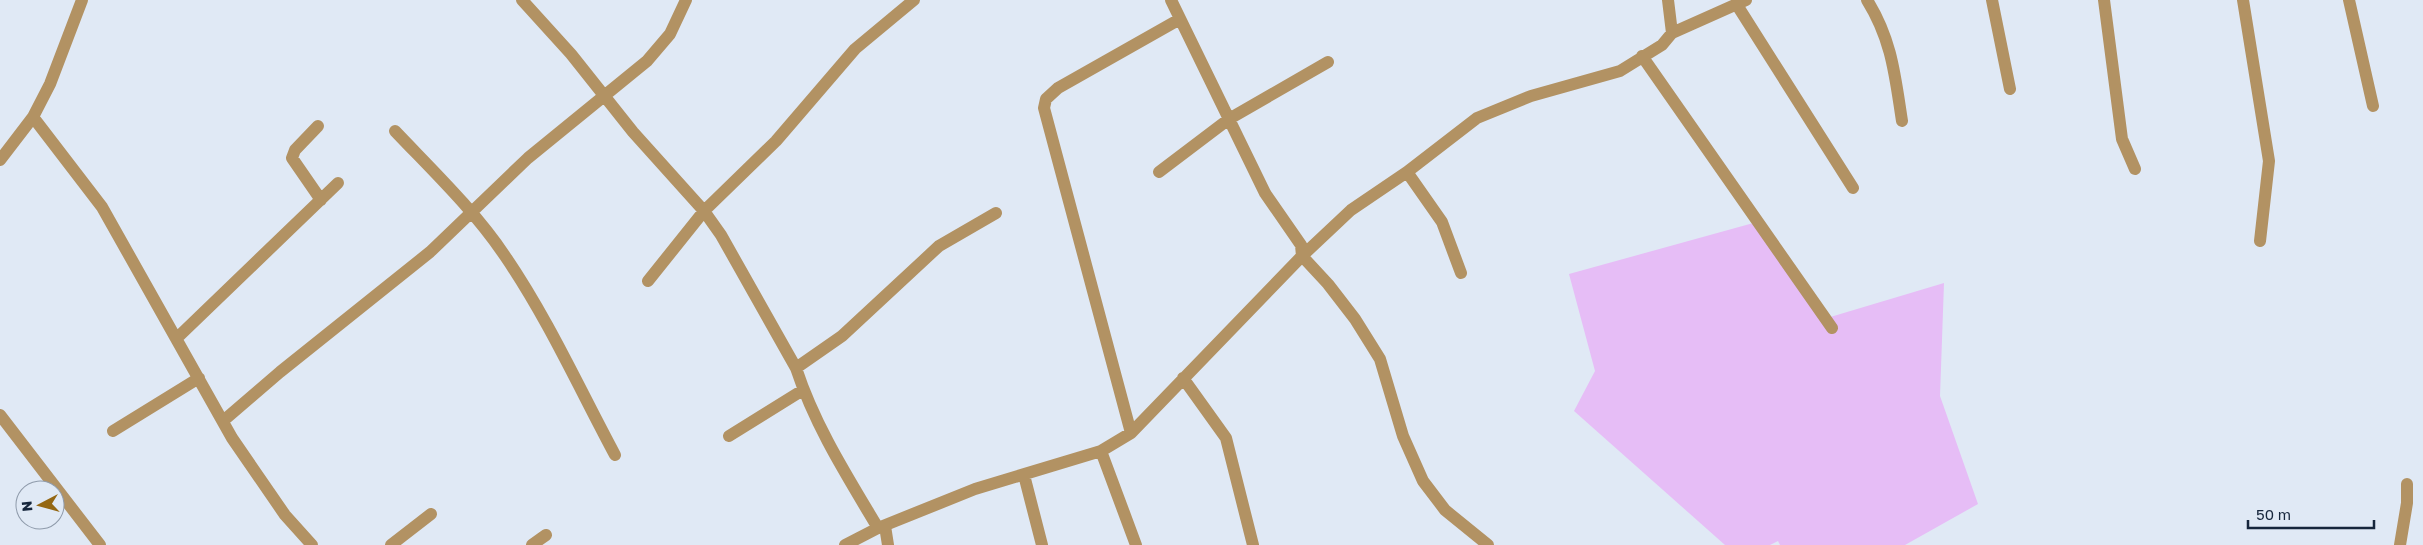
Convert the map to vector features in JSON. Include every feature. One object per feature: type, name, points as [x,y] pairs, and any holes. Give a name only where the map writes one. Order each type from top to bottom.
[{"type":"street","points":[[0,160],[33,117],[50,84],[82,0]]},
{"type":"street","points":[[522,0],[704,211],[721,235],[796,368],[803,390],[828,444],[882,527],[888,545]]},
{"type":"street","points":[[223,421],[280,372],[430,252],[528,158],[647,61],[670,34],[686,0]]},
{"type":"street","points":[[648,282],[704,211],[776,141],[855,49],[914,0]]},
{"type":"street","points":[[1171,0],[1265,193],[1301,244],[1302,256],[1328,284],[1355,319],[1380,359],[1403,436],[1423,481],[1445,510],[1488,545]]},
{"type":"street","points":[[1668,0],[1672,34]]},
{"type":"street","points":[[1867,0],[1880,22],[1892,59],[1902,121]]},
{"type":"street","points":[[1992,0],[2010,90]]},
{"type":"street","points":[[2104,0],[2122,139],[2135,169]]},
{"type":"street","points":[[2243,0],[2269,161],[2260,241]]},
{"type":"street","points":[[2349,0],[2373,106]]},
{"type":"street","points":[[844,545],[882,527],[975,489],[1101,451],[1131,433],[1302,256],[1351,210],[1407,172],[1477,118],[1531,96],[1620,71],[1662,45],[1672,34],[1742,2],[1853,188]]},
{"type":"street","points":[[1131,433],[1044,108],[1046,99],[1058,88],[1180,19]]},
{"type":"street","points":[[1642,56],[1832,328]]},
{"type":"street","points":[[1159,172],[1229,119],[1328,62]]},
{"type":"street","points":[[33,117],[102,207],[223,421],[285,515],[312,545]]},
{"type":"street","points":[[318,126],[296,150],[292,158],[320,200]]},
{"type":"street","points":[[395,131],[472,212],[505,255],[573,370],[615,455]]},
{"type":"street","points":[[1407,172],[1442,222],[1462,273]]},
{"type":"street","points":[[177,338],[338,183]]},
{"type":"street","points":[[796,368],[842,336],[939,246],[996,213]]},
{"type":"street","points":[[113,431],[199,378]]},
{"type":"street","points":[[1183,378],[1226,438],[1254,545]]},
{"type":"street","points":[[729,436],[803,390]]},
{"type":"street","points":[[0,415],[100,545]]},
{"type":"street","points":[[1101,451],[1136,545]]},
{"type":"street","points":[[1024,475],[1042,545]]},
{"type":"street","points":[[2400,545],[2407,502],[2407,484]]},
{"type":"street","points":[[391,545],[431,514]]},
{"type":"street","points":[[532,545],[546,535]]},
{"type":"shaded area","points":[[1757,222],[1827,318],[1944,283],[1940,396],[1978,504],[1905,545],[1780,545],[1778,541],[1770,545],[1725,545],[1574,411],[1595,371],[1569,274]]}]
